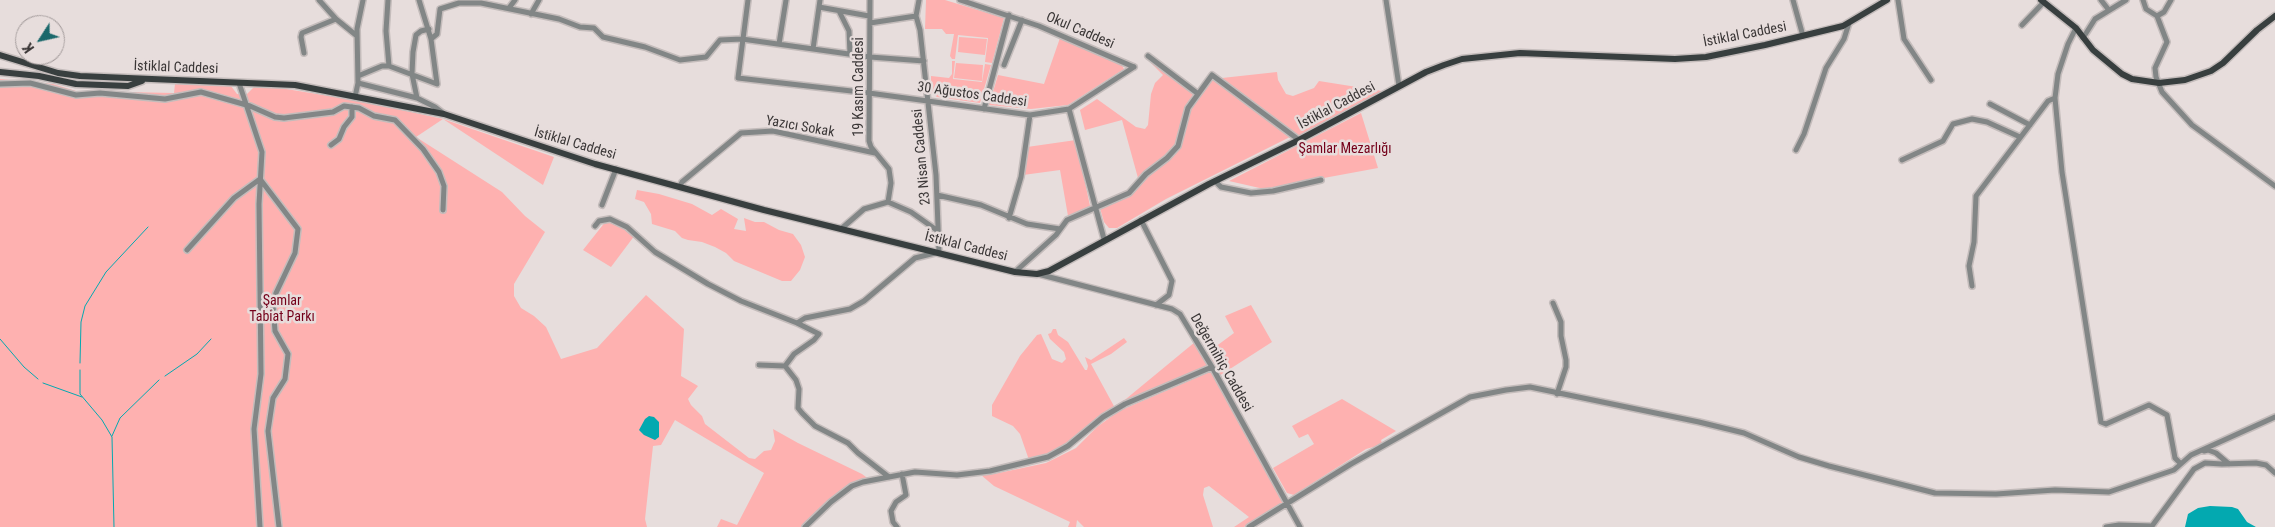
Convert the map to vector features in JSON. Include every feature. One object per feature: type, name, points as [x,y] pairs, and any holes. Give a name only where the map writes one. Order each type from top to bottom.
[{"type":"main road","name":"İstiklal Caddesi","points":[[0,55],[58,73],[103,78],[295,85],[444,114],[536,146],[680,186],[841,229],[1015,272],[1038,274],[1048,271],[1104,239],[1444,64],[1491,54],[1520,53],[1675,59],[1706,57],[1803,36],[1850,23],[1887,0]]},
{"type":"main road","points":[[2042,2],[2076,28],[2105,62],[2122,74],[2132,79],[2159,83],[2185,80],[2211,72],[2275,16]]},
{"type":"main road","name":"İstiklal Caddesi","points":[[0,72],[39,76],[76,84],[128,86],[146,79]]},
{"type":"street","points":[[319,0],[336,19],[357,36]]},
{"type":"street","points":[[355,97],[358,83],[357,36],[364,0]]},
{"type":"street","points":[[388,0],[386,32],[389,66]]},
{"type":"street","points":[[358,76],[382,66],[389,66],[437,84],[429,29],[419,0]]},
{"type":"street","points":[[509,8],[514,0]]},
{"type":"street","points":[[531,14],[539,0]]},
{"type":"street","points":[[742,39],[748,0]]},
{"type":"street","points":[[779,44],[786,0]]},
{"type":"street","points":[[813,49],[820,0]]},
{"type":"street","name":"19 Kasım Caddesi","points":[[870,0],[869,141],[890,174],[888,202]]},
{"type":"street","name":"23 Nisan Caddesi","points":[[919,0],[916,16],[920,30],[928,101],[937,195],[939,252]]},
{"type":"street","name":"Okul Caddesi","points":[[960,0],[1022,20],[1134,67],[1069,109]]},
{"type":"street","points":[[1386,0],[1399,86]]},
{"type":"street","points":[[1793,0],[1803,36]]},
{"type":"street","points":[[1898,0],[1904,39],[1931,80]]},
{"type":"street","points":[[2102,0],[2108,9]]},
{"type":"street","points":[[2083,38],[2095,18],[2126,0]]},
{"type":"street","points":[[2143,0],[2146,9],[2157,16],[2167,42],[2155,68],[2162,92],[2192,125],[2275,186]]},
{"type":"street","points":[[2157,16],[2164,12],[2171,0]]},
{"type":"street","points":[[431,39],[437,34],[440,9],[459,3],[483,1],[594,28],[603,37],[646,47],[680,60],[706,57],[720,40],[742,39],[870,57],[924,61]]},
{"type":"street","points":[[2022,25],[2042,2]]},
{"type":"street","points":[[819,7],[869,16]]},
{"type":"street","points":[[839,11],[849,31],[850,54]]},
{"type":"street","points":[[984,109],[1009,15]]},
{"type":"street","points":[[870,24],[916,16]]},
{"type":"street","points":[[304,53],[302,33],[336,19]]},
{"type":"street","points":[[1004,65],[1022,20]]},
{"type":"street","points":[[1796,150],[1804,134],[1826,68],[1844,40],[1850,23]]},
{"type":"street","points":[[2076,28],[2068,44],[2058,74],[2055,98],[2062,172],[2096,374],[2097,403],[2101,422],[2106,424],[2148,405],[2167,415],[2175,458],[2180,463]]},
{"type":"street","points":[[417,98],[412,74],[416,35],[421,30],[429,29]]},
{"type":"street","name":"30 Ağustos Caddesi","points":[[742,39],[738,78],[869,93],[1030,115],[1069,109]]},
{"type":"street","points":[[1148,56],[1197,93]]},
{"type":"street","points":[[1015,272],[1060,229],[1063,223],[1071,217],[1129,193],[1146,174],[1173,152],[1182,136],[1188,108],[1197,93],[1212,75],[1299,140]]},
{"type":"street","points":[[0,84],[30,83],[76,95],[100,93],[165,99],[201,92],[245,105],[275,117],[284,118],[323,114],[344,106],[359,108],[374,116],[394,120],[413,137],[439,172],[444,186],[443,210]]},
{"type":"street","points":[[239,83],[262,152],[260,179],[261,374],[254,429],[260,527]]},
{"type":"street","points":[[358,83],[417,98],[444,114]]},
{"type":"street","points":[[1972,286],[1968,266],[1974,242],[1976,196],[2048,102],[2055,98]]},
{"type":"street","points":[[1990,104],[2030,125]]},
{"type":"street","points":[[330,145],[338,139],[352,117],[352,107]]},
{"type":"street","points":[[1069,109],[1104,239]]},
{"type":"street","points":[[1009,218],[1021,177],[1030,115]]},
{"type":"street","points":[[1902,160],[1943,141],[1953,124],[1972,119],[1987,122],[2020,137]]},
{"type":"street","name":"Yazıcı Sokak","points":[[680,186],[689,176],[741,134],[773,131],[875,153]]},
{"type":"street","points":[[602,205],[616,168]]},
{"type":"street","points":[[187,250],[234,198],[260,179]]},
{"type":"street","points":[[260,179],[298,229],[295,253],[276,293],[273,306],[275,331],[288,354],[285,379],[273,398],[268,431],[280,527]]},
{"type":"street","points":[[1216,181],[1221,187],[1251,193],[1273,191],[1321,180]]},
{"type":"street","points":[[937,195],[980,206],[1027,224],[1060,229]]},
{"type":"street","points":[[841,229],[864,209],[888,202],[911,212],[938,231]]},
{"type":"street","points":[[594,226],[599,221],[610,219],[627,227],[655,252],[708,284],[742,301],[798,323],[819,334],[814,340],[794,354],[785,366]]},
{"type":"street","points":[[1141,220],[1172,282],[1169,296],[1156,305]]},
{"type":"street","points":[[914,247],[915,258]]},
{"type":"street","points":[[798,323],[805,318],[850,309],[864,301],[915,258],[939,252]]},
{"type":"street","name":"Değermihiç Caddesi","points":[[1038,274],[1172,309],[1184,319],[1300,527]]},
{"type":"street","points":[[1552,303],[1561,322],[1561,336],[1566,360],[1566,367],[1557,394]]},
{"type":"street","points":[[759,365],[785,366],[796,380],[799,389],[798,408],[802,413],[815,426],[848,443],[889,477]]},
{"type":"street","points":[[805,527],[830,502],[852,486],[915,472],[957,475],[990,471],[1048,457],[1068,446],[1103,417],[1125,404],[1212,367]]},
{"type":"street","points":[[1249,527],[1352,464],[1470,397],[1530,388],[1644,410],[1744,433],[1799,457],[1935,493],[1996,494],[2065,490],[2109,492],[2174,470],[2191,455],[2275,417]]},
{"type":"street","points":[[2191,455],[2208,450],[2216,453],[2229,464]]},
{"type":"street","points":[[2106,527],[2119,525],[2152,526],[2194,469],[2205,463],[2256,463],[2266,465],[2275,473]]},
{"type":"street","points":[[897,527],[893,522],[891,511],[896,502],[906,495],[902,474]]},
{"type":"green space","points":[[926,0],[945,0],[1004,18],[992,63],[985,62],[988,38],[958,35],[955,59],[952,59],[950,56],[954,34],[946,34],[942,29],[925,29]]},
{"type":"green space","points":[[959,37],[987,39],[985,55],[958,52]]},
{"type":"green space","points":[[1060,38],[1120,62],[1124,69],[1068,105],[1031,109],[989,105],[998,75],[1044,84]]},
{"type":"green space","points":[[1155,59],[1196,90],[1186,106],[1178,138],[1171,152],[1138,178],[1122,120],[1085,130],[1080,110],[1097,99],[1136,127],[1145,129],[1148,125],[1151,94],[1155,83],[1163,75],[1151,63]]},
{"type":"green space","points":[[952,61],[955,61],[953,79],[982,82],[985,64],[991,65],[980,103],[937,97],[931,93],[931,76],[949,78],[952,74]]},
{"type":"green space","points":[[956,63],[983,65],[982,81],[954,78]]},
{"type":"green space","points":[[1277,72],[1278,80],[1286,94],[1293,96],[1314,88],[1319,81],[1382,91],[1352,110],[1299,138],[1222,78]]},
{"type":"green space","points":[[1212,78],[1290,137],[1166,199],[1117,228],[1109,228],[1104,222],[1100,208],[1128,196],[1147,177],[1174,156],[1183,140],[1189,111]]},
{"type":"green space","name":"Şamlar Tabiat Parkı","points":[[0,79],[53,84],[76,91],[174,93],[175,84],[231,86],[237,94],[246,95],[254,87],[280,88],[360,101],[443,119],[416,137],[502,192],[525,216],[545,232],[514,284],[514,296],[521,308],[546,327],[561,359],[597,348],[646,295],[684,329],[681,376],[698,386],[688,399],[702,416],[705,424],[749,458],[755,459],[764,451],[771,450],[775,441],[773,429],[862,474],[870,480],[863,480],[849,485],[805,527],[717,527],[721,519],[737,525],[764,473],[675,420],[661,445],[653,446],[645,519],[647,527],[0,527]]},
{"type":"green space","name":"Şamlar Mezarlığı","points":[[1361,113],[1378,168],[1264,189],[1229,181]]},
{"type":"green space","points":[[443,119],[554,157],[543,185]]},
{"type":"green space","points":[[1076,140],[1090,206],[1068,216],[1060,170],[1023,175],[1027,147]]},
{"type":"green space","points":[[637,190],[659,194],[692,204],[712,215],[721,209],[738,219],[734,229],[746,231],[744,218],[755,222],[764,222],[779,230],[793,234],[801,245],[805,257],[800,270],[791,281],[782,281],[734,261],[726,253],[715,247],[682,238],[675,231],[652,224],[651,214],[644,202],[635,199]]},
{"type":"green space","points":[[606,221],[611,221],[635,235],[611,267],[583,250]]},
{"type":"green space","points":[[1251,305],[1272,342],[1219,376],[1207,353],[1234,333],[1225,316]]},
{"type":"green space","points":[[1053,329],[1056,329],[1058,335],[1068,342],[1085,370],[1087,370],[1088,366],[1085,357],[1091,360],[1124,338],[1127,342],[1111,354],[1091,364],[1115,408],[1195,342],[1208,366],[1118,408],[1057,454],[1029,460],[1020,434],[1013,426],[992,416],[992,405],[1020,356],[1037,335],[1041,334],[1052,359],[1062,363],[1066,359],[1064,352],[1050,339],[1048,334]]},
{"type":"green space","points":[[1212,371],[1283,498],[1283,503],[1244,527],[1234,527],[1249,517],[1209,486],[1204,488],[1203,495],[1213,527],[1084,527],[1077,520],[1076,527],[1068,527],[1070,522],[994,486],[981,475],[1046,463],[1076,448],[1097,427],[1119,411]]},
{"type":"green space","points":[[1342,399],[1396,431],[1381,440],[1382,443],[1366,449],[1294,495],[1287,493],[1273,468],[1314,444],[1308,434],[1299,438],[1292,426]]},
{"type":"water","points":[[649,416],[654,417],[659,422],[659,437],[655,440],[644,435],[639,430],[645,419]]},
{"type":"water","points":[[2210,506],[2238,509],[2247,522],[2256,527],[2185,527],[2188,514],[2198,508]]},
{"type":"waterway","points":[[80,363],[81,322],[85,306],[106,272],[148,227]]},
{"type":"waterway","points":[[0,339],[24,367],[38,379]]},
{"type":"waterway","points":[[165,376],[197,354],[211,339]]},
{"type":"waterway","points":[[80,370],[80,394],[102,420],[112,437],[114,527]]},
{"type":"waterway","points":[[112,436],[120,418],[159,380]]},
{"type":"waterway","points":[[43,383],[82,397]]}]
